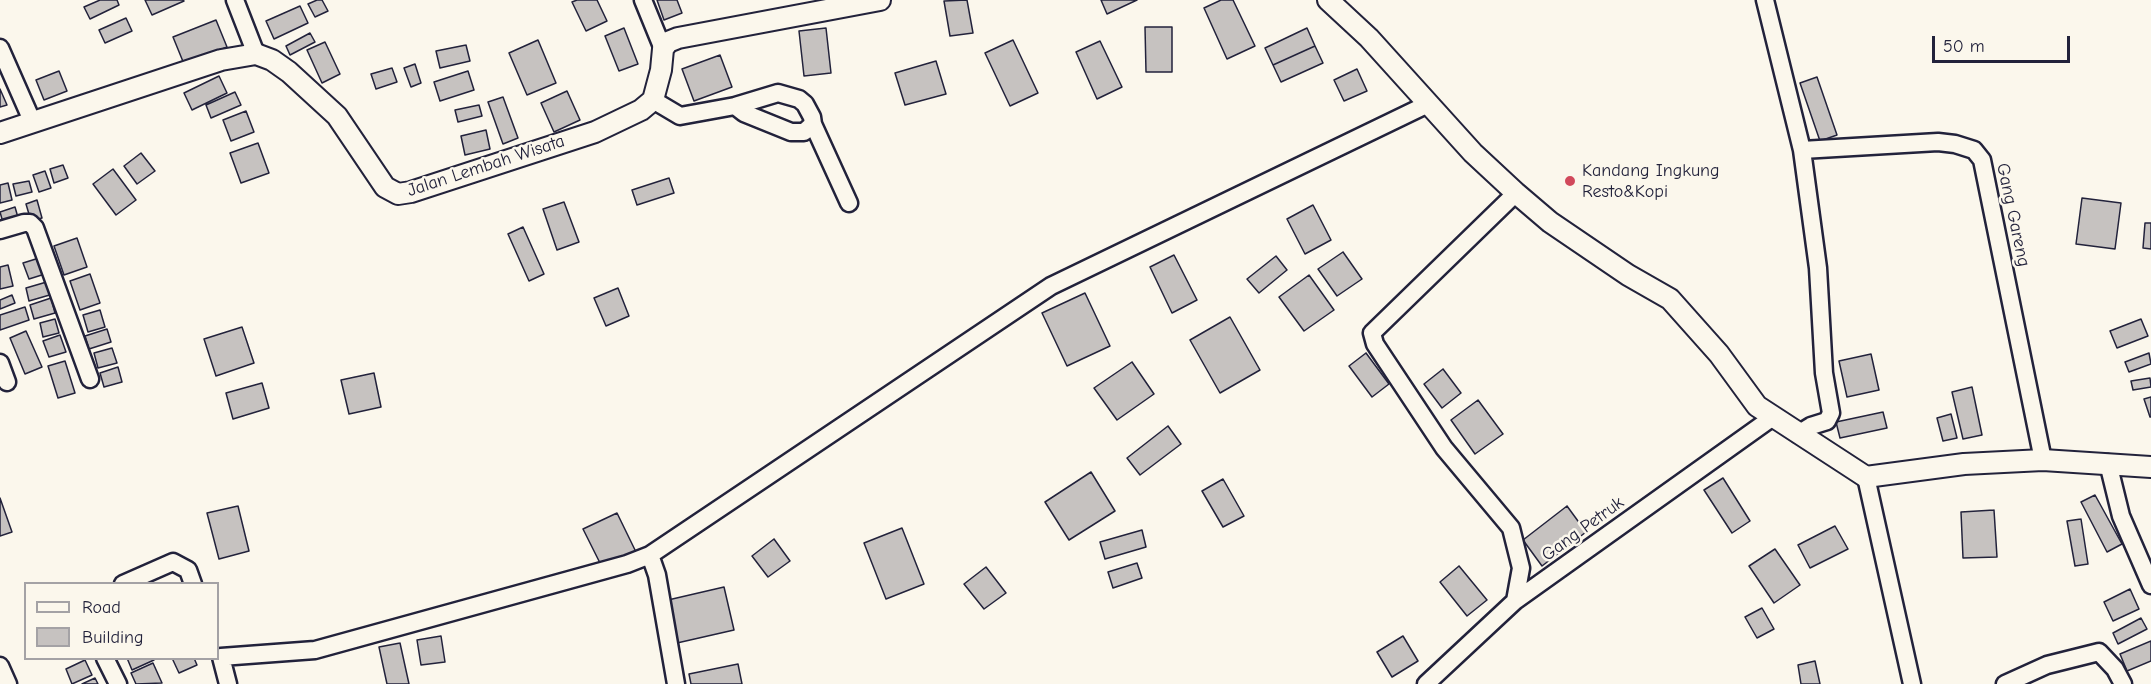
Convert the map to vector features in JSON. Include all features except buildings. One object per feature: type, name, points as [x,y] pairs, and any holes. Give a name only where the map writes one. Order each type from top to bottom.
[{"type":"street","points":[[0,133],[221,60],[256,54],[235,0]]},
{"type":"street","points":[[642,0],[663,50]]},
{"type":"street","points":[[849,203],[805,104],[789,95],[778,93],[735,106],[680,116],[653,100],[661,70],[663,50],[668,42],[678,38],[880,0]]},
{"type":"street","points":[[1328,0],[1369,38],[1473,153],[1516,193],[1560,229],[1628,275],[1670,299],[1719,354],[1751,398],[1773,417],[1866,477],[1964,464],[2043,460],[2151,467]]},
{"type":"street","points":[[1766,0],[1802,150],[1818,268],[1824,373],[1832,413],[1827,421],[1811,426],[1798,434]]},
{"type":"street","points":[[0,48],[33,123]]},
{"type":"street","name":"Jalan Lembah Wisata","points":[[256,54],[272,60],[320,98],[337,116],[363,153],[376,177],[390,192],[398,194],[411,192],[595,132],[641,110],[653,100]]},
{"type":"street","points":[[228,684],[219,652],[315,650],[627,564],[650,555],[1051,286],[1428,104]]},
{"type":"street","points":[[735,106],[744,113],[791,132],[804,132],[813,124]]},
{"type":"street","name":"Gang Gareng","points":[[1802,150],[1938,142],[1974,150],[1982,160],[2043,460]]},
{"type":"street","points":[[1515,601],[1521,568],[1511,528],[1444,448],[1375,344],[1372,333],[1516,193]]},
{"type":"street","points":[[0,230],[24,223],[30,223],[35,228],[90,379]]},
{"type":"street","points":[[0,363],[7,382]]},
{"type":"street","name":"Gang Petruk","points":[[1426,684],[1515,601],[1773,417]]},
{"type":"street","points":[[2108,463],[2121,516],[2151,585]]},
{"type":"street","points":[[1866,477],[1912,684]]},
{"type":"street","points":[[650,555],[657,575],[676,684]]},
{"type":"street","points":[[128,582],[173,562],[188,570],[192,582]]},
{"type":"street","points":[[2005,684],[2047,665],[2099,652],[2115,669],[2123,684]]},
{"type":"street","points":[[106,660],[118,684]]},
{"type":"street","points":[[0,666],[8,684]]},
{"type":"place","name":"Kandang Ingkung Resto&Kopi","points":[[1570,181]]}]
